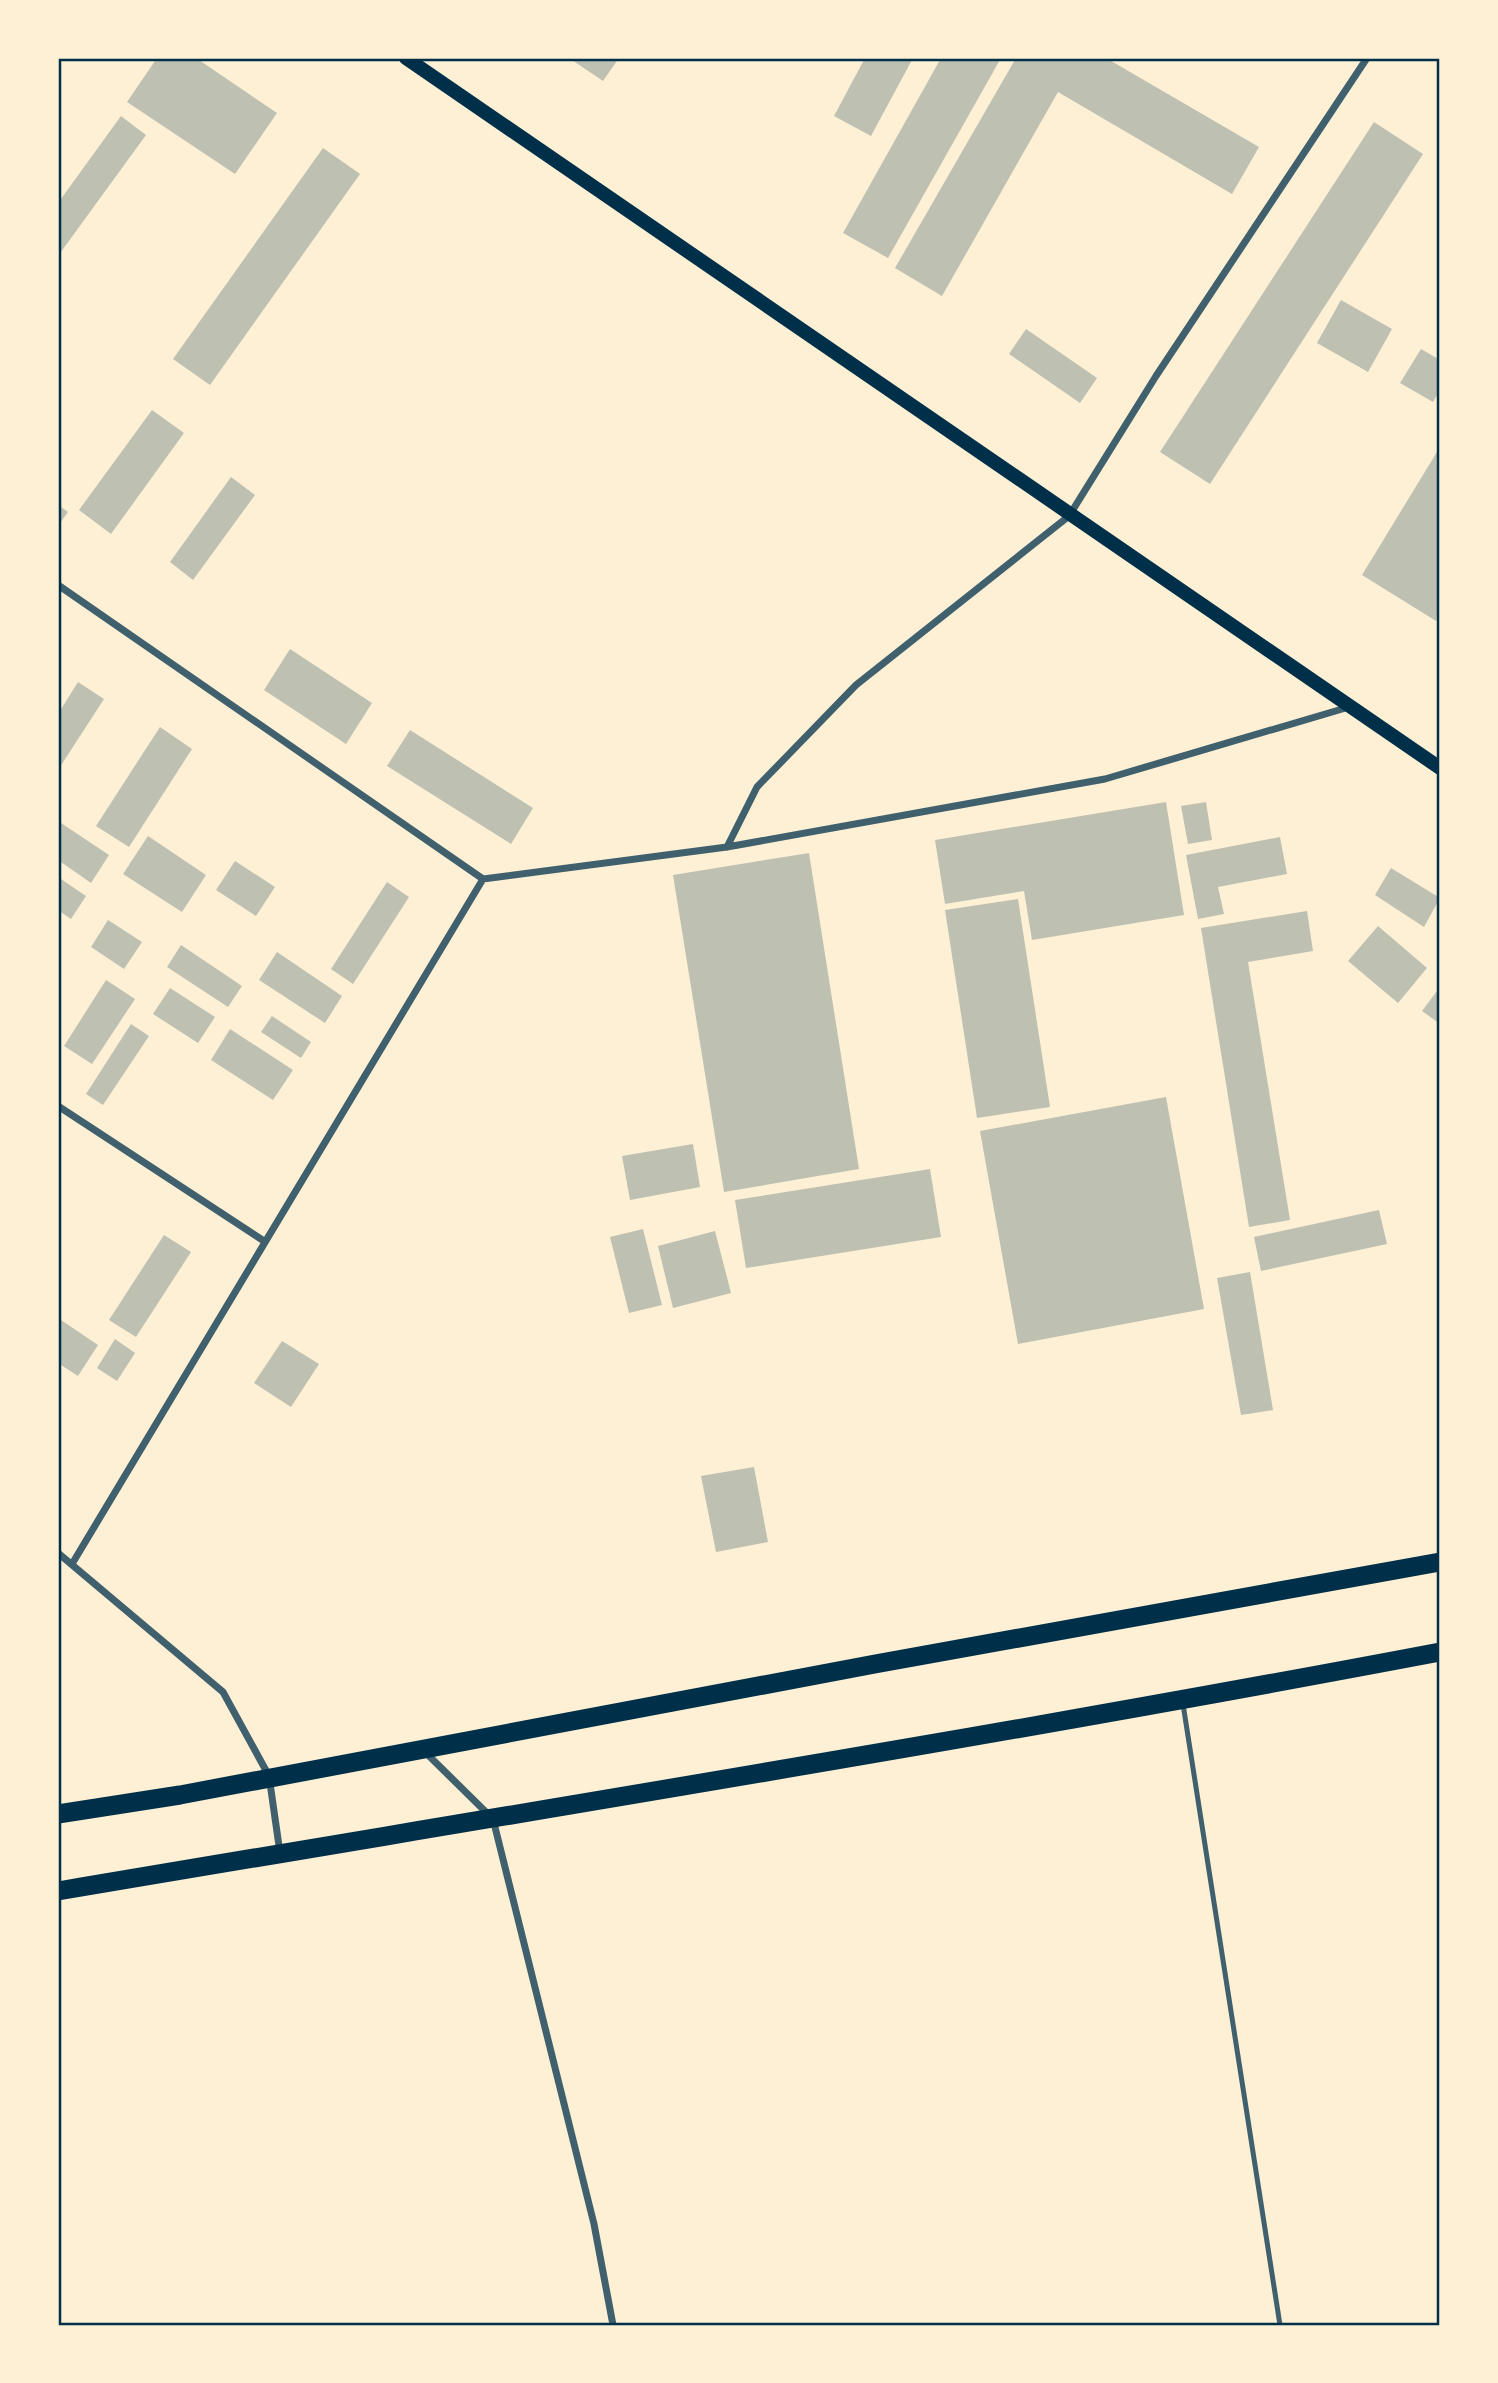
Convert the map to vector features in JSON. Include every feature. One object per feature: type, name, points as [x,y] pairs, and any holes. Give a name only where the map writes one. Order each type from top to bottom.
[{"type":"highway","points":[[58,1814],[180,1795],[269,1776],[424,1750],[875,1664],[1440,1562]]},
{"type":"highway","points":[[58,1891],[1183,1700],[1440,1652]]},
{"type":"main road","points":[[406,58],[1069,516],[1440,768]]},
{"type":"street","points":[[727,846],[757,787],[856,685],[1069,516],[1163,365],[1367,58]]},
{"type":"street","points":[[58,585],[483,880],[727,846],[1105,779],[1350,706]]},
{"type":"street","points":[[72,1564],[483,880]]},
{"type":"street","points":[[58,1106],[264,1241]]},
{"type":"street","points":[[58,1553],[223,1692],[269,1776],[280,1854]]},
{"type":"street","points":[[424,1750],[493,1819],[594,2224],[613,2325]]},
{"type":"lane","points":[[1183,1700],[1280,2325]]},
{"type":"building","points":[[157,58],[196,58],[277,113],[235,174],[127,102]]},
{"type":"building","points":[[569,58],[619,58],[603,81]]},
{"type":"building","points":[[865,58],[913,58],[871,136],[834,116]]},
{"type":"building","points":[[941,58],[1001,58],[888,258],[843,233]]},
{"type":"building","points":[[1016,58],[1106,58],[1259,147],[1232,194],[1058,92],[942,296],[895,268]]},
{"type":"building","points":[[121,116],[146,135],[58,256],[58,203]]},
{"type":"building","points":[[1374,122],[1423,154],[1210,484],[1160,452]]},
{"type":"building","points":[[323,148],[360,174],[210,385],[173,359]]},
{"type":"building","points":[[1341,300],[1392,329],[1368,372],[1317,343]]},
{"type":"building","points":[[1026,329],[1097,378],[1080,403],[1009,354]]},
{"type":"building","points":[[1421,349],[1440,360],[1440,390],[1433,402],[1400,383]]},
{"type":"building","points":[[152,410],[184,433],[111,534],[79,510]]},
{"type":"building","points":[[1440,447],[1440,613],[1436,621],[1362,575]]},
{"type":"building","points":[[231,477],[255,495],[193,580],[170,562]]},
{"type":"building","points":[[58,505],[68,512],[58,526]]},
{"type":"building","points":[[290,649],[372,703],[346,744],[264,690]]},
{"type":"building","points":[[78,682],[104,699],[58,770],[58,714]]},
{"type":"building","points":[[160,727],[192,749],[129,847],[96,826]]},
{"type":"building","points":[[410,730],[533,808],[511,844],[387,766]]},
{"type":"building","points":[[1166,802],[1184,915],[1032,940],[1024,891],[945,904],[935,840]]},
{"type":"building","points":[[1206,802],[1212,840],[1188,844],[1181,806]]},
{"type":"building","points":[[58,821],[109,855],[91,883],[58,860]]},
{"type":"building","points":[[148,836],[206,875],[182,912],[123,874]]},
{"type":"building","points":[[1280,837],[1287,874],[1218,887],[1224,914],[1198,919],[1186,855]]},
{"type":"building","points":[[809,853],[859,1169],[724,1192],[673,875]]},
{"type":"building","points":[[235,861],[275,887],[256,916],[216,890]]},
{"type":"building","points":[[1391,868],[1440,898],[1424,927],[1375,895]]},
{"type":"building","points":[[58,877],[86,896],[71,919],[58,910]]},
{"type":"building","points":[[387,882],[409,897],[353,984],[331,969]]},
{"type":"building","points":[[1018,899],[1050,1107],[977,1118],[945,910]]},
{"type":"building","points":[[1307,911],[1313,951],[1248,962],[1290,1220],[1249,1227],[1201,928]]},
{"type":"building","points":[[108,920],[142,942],[124,969],[91,947]]},
{"type":"building","points":[[1378,926],[1427,968],[1398,1003],[1348,961]]},
{"type":"building","points":[[181,945],[242,986],[228,1007],[167,967]]},
{"type":"building","points":[[277,952],[342,996],[325,1023],[259,980]]},
{"type":"building","points":[[106,980],[135,999],[92,1064],[64,1046]]},
{"type":"building","points":[[1440,987],[1440,1024],[1422,1011]]},
{"type":"building","points":[[170,988],[215,1017],[198,1043],[153,1014]]},
{"type":"building","points":[[272,1016],[311,1042],[301,1058],[261,1032]]},
{"type":"building","points":[[131,1024],[149,1036],[103,1105],[86,1094]]},
{"type":"building","points":[[230,1029],[293,1070],[273,1100],[211,1060]]},
{"type":"building","points":[[1166,1097],[1204,1309],[1018,1344],[980,1131]]},
{"type":"building","points":[[693,1144],[700,1187],[630,1200],[622,1156]]},
{"type":"building","points":[[930,1169],[941,1237],[746,1268],[735,1200]]},
{"type":"building","points":[[1379,1210],[1387,1244],[1261,1271],[1254,1237]]},
{"type":"building","points":[[643,1229],[662,1305],[629,1313],[610,1237]]},
{"type":"building","points":[[715,1231],[731,1293],[673,1308],[658,1246]]},
{"type":"building","points":[[164,1235],[191,1252],[136,1337],[109,1320]]},
{"type":"building","points":[[1250,1272],[1273,1410],[1241,1415],[1217,1278]]},
{"type":"building","points":[[58,1318],[98,1345],[78,1376],[58,1363]]},
{"type":"building","points":[[115,1339],[135,1353],[117,1381],[97,1368]]},
{"type":"building","points":[[282,1341],[319,1364],[291,1407],[254,1383]]},
{"type":"building","points":[[754,1467],[768,1542],[716,1552],[701,1476]]}]
